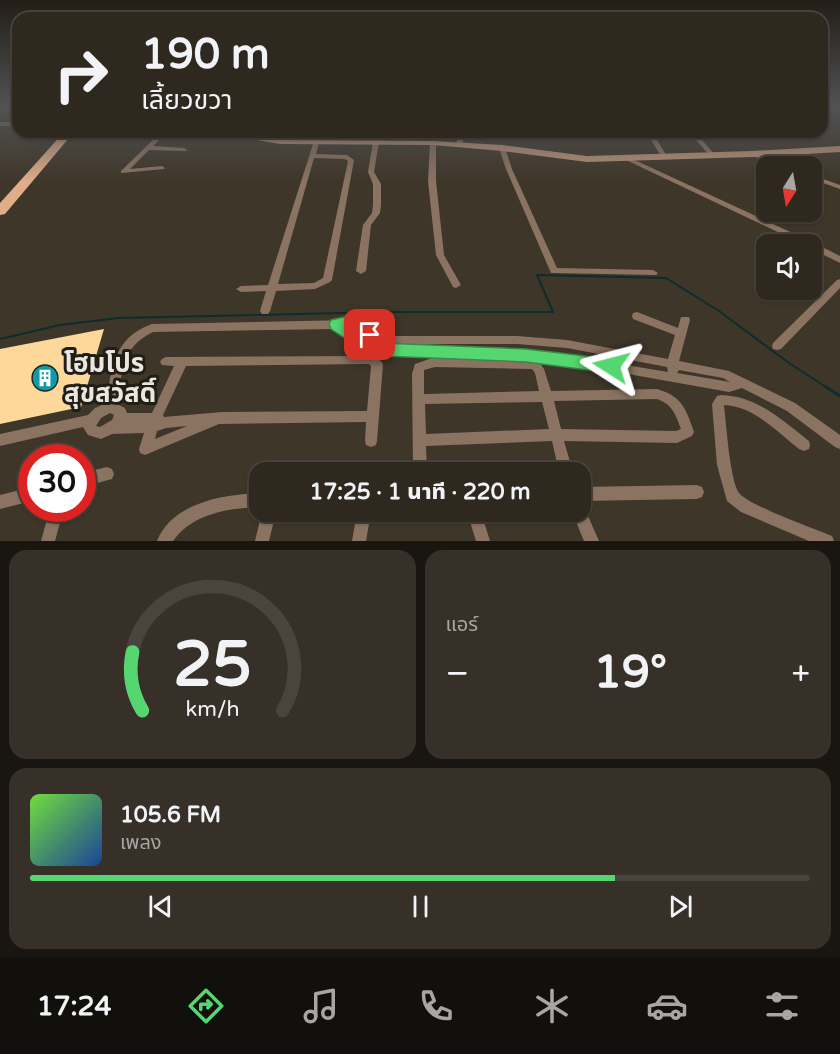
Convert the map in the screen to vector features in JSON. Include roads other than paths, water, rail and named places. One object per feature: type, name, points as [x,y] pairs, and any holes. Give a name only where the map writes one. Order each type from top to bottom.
[{"type":"main road","points":[[0,195],[62,138]]},
{"type":"main road","points":[[0,211],[63,138]]},
{"type":"street","points":[[158,138],[123,172],[162,168]]},
{"type":"street","points":[[256,138],[280,142],[433,143],[502,148],[568,158],[665,158],[714,153],[752,154],[840,149]]},
{"type":"street","points":[[459,145],[461,138]]},
{"type":"street","points":[[652,138],[665,158]]},
{"type":"street","points":[[698,138],[714,153]]},
{"type":"street","points":[[703,138],[714,153]]},
{"type":"street","points":[[265,311],[316,142]]},
{"type":"street","points":[[361,271],[367,225],[376,213],[377,205],[377,183],[371,172],[376,142]]},
{"type":"street","points":[[433,143],[432,181],[440,255],[456,285]]},
{"type":"street","points":[[148,148],[184,150]]},
{"type":"street","points":[[502,148],[509,170],[554,271],[653,273]]},
{"type":"street","points":[[752,154],[757,156]]},
{"type":"street","points":[[241,289],[315,286],[324,283],[329,276],[351,160],[347,157],[312,156]]},
{"type":"street","points":[[626,158],[787,234]]},
{"type":"street","points":[[822,181],[840,187]]},
{"type":"street","points":[[822,251],[840,260]]},
{"type":"street","points":[[777,346],[840,282]]},
{"type":"street","points":[[637,316],[681,333]]},
{"type":"street","points":[[675,378],[672,365],[685,320]]},
{"type":"street","points":[[111,407],[123,350],[138,333],[153,328],[337,324],[370,347],[517,340],[580,347],[726,374],[791,407],[840,443]]},
{"type":"street","points":[[517,340],[526,355]]},
{"type":"street","points":[[382,345],[580,361],[729,387],[743,383]]},
{"type":"street","points":[[580,347],[580,361]]},
{"type":"street","points":[[165,362],[371,360],[377,364],[371,441]]},
{"type":"street","points":[[182,362],[145,449],[222,418]]},
{"type":"street","points":[[420,462],[419,367],[435,362],[536,366],[540,372],[563,462]]},
{"type":"street","points":[[713,372],[715,385]]},
{"type":"street","points":[[418,399],[667,396],[676,402],[688,432],[677,437],[556,435],[419,440]]},
{"type":"street","points":[[804,445],[744,403],[726,399],[721,400],[718,404],[724,465],[732,495],[746,507],[827,541]]},
{"type":"street","points":[[0,440],[91,420],[99,412],[111,407],[119,410],[116,423]]},
{"type":"street","points":[[91,420],[92,431],[101,433],[116,423],[222,418],[374,416]]},
{"type":"street","points":[[96,477],[107,474]]},
{"type":"street","points":[[591,494],[697,492]]},
{"type":"street","points":[[0,502],[18,498]]},
{"type":"street","points":[[164,541],[179,521],[205,509],[249,500]]},
{"type":"street","points":[[48,541],[53,522]]},
{"type":"street","points":[[262,541],[267,522]]},
{"type":"street","points":[[359,541],[362,522]]},
{"type":"street","points":[[477,522],[483,541]]},
{"type":"street","points":[[583,522],[592,541]]},
{"type":"waterway","points":[[0,339],[60,325],[118,318],[388,312],[553,312],[537,275],[666,278],[719,311],[789,363],[829,389]]},
{"type":"waterway","points":[[826,387],[840,396]]},
{"type":"place","name":"โฮมโปร สุขสวัสดิ์","points":[[45,378]]}]
